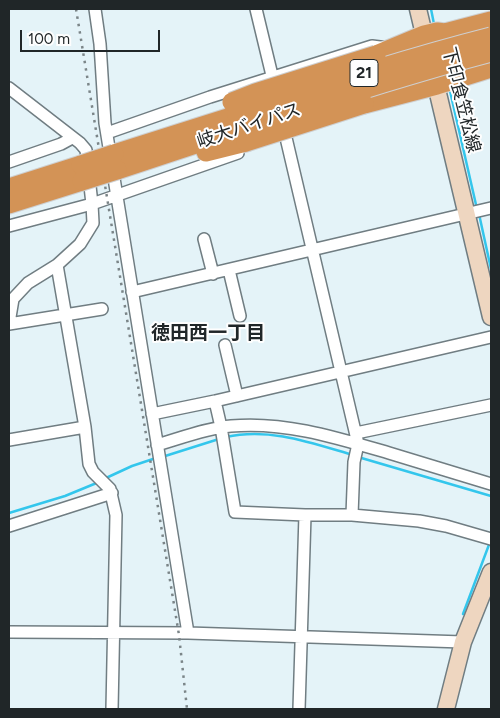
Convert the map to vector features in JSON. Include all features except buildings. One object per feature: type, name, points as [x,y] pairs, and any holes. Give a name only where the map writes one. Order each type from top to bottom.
[{"type":"highway","name":"21","points":[[239,122],[255,92],[384,52],[431,33],[445,34],[491,22]]},
{"type":"highway","name":"岐大バイパス","points":[[239,122],[321,86],[491,37]]},
{"type":"highway","name":"岐大バイパス","points":[[9,204],[82,173],[239,122],[326,101],[491,52]]},
{"type":"highway","name":"21","points":[[152,150],[185,120],[239,122],[364,104],[437,86],[488,70]]},
{"type":"highway","name":"岐大バイパス","points":[[9,188],[82,173]]},
{"type":"main road","name":"下印食笠松線","points":[[418,9],[431,33],[437,86],[479,211],[491,317]]},
{"type":"main road","points":[[446,709],[463,642],[491,572]]},
{"type":"street","points":[[94,9],[100,44],[107,133],[116,195],[188,633]]},
{"type":"street","points":[[256,9],[357,442],[354,462],[352,515]]},
{"type":"street","points":[[431,33],[443,27],[491,14]]},
{"type":"street","points":[[107,133],[272,76],[372,46],[384,52]]},
{"type":"street","points":[[9,88],[80,143],[86,150],[92,204],[92,223],[80,244],[57,265],[28,283],[13,299],[9,323],[102,309]]},
{"type":"street","points":[[9,226],[92,204],[389,101],[392,97]]},
{"type":"street","points":[[9,162],[61,144],[72,138]]},
{"type":"street","points":[[132,292],[479,211]]},
{"type":"street","points":[[204,238],[213,274]]},
{"type":"street","points":[[57,265],[89,464],[93,472],[111,491],[116,515],[112,709]]},
{"type":"street","points":[[229,270],[240,316]]},
{"type":"street","points":[[152,414],[491,338]]},
{"type":"street","points":[[225,345],[237,396]]},
{"type":"street","points":[[215,401],[222,430],[235,512],[352,515],[419,521],[446,526],[491,539]]},
{"type":"street","points":[[357,442],[491,405]]},
{"type":"street","points":[[158,447],[233,426],[281,427],[357,442],[491,484]]},
{"type":"street","points":[[9,440],[84,427]]},
{"type":"street","points":[[9,526],[111,491]]},
{"type":"street","points":[[299,709],[305,515]]},
{"type":"street","points":[[9,632],[188,633],[463,642]]},
{"type":"waterway","points":[[431,9],[434,24]]},
{"type":"waterway","points":[[450,91],[477,209]]},
{"type":"waterway","points":[[479,214],[491,269]]},
{"type":"waterway","points":[[226,437],[242,434],[274,435],[306,441],[353,455]]},
{"type":"waterway","points":[[162,457],[219,439]]},
{"type":"waterway","points":[[358,457],[491,496]]},
{"type":"waterway","points":[[106,478],[156,458]]},
{"type":"waterway","points":[[9,513],[65,496],[99,482]]},
{"type":"waterway","points":[[463,614],[490,542]]},
{"type":"railway","points":[[76,9],[179,635],[187,709]]},
{"type":"district","name":"徳田西一丁目","points":[[208,333]]}]
